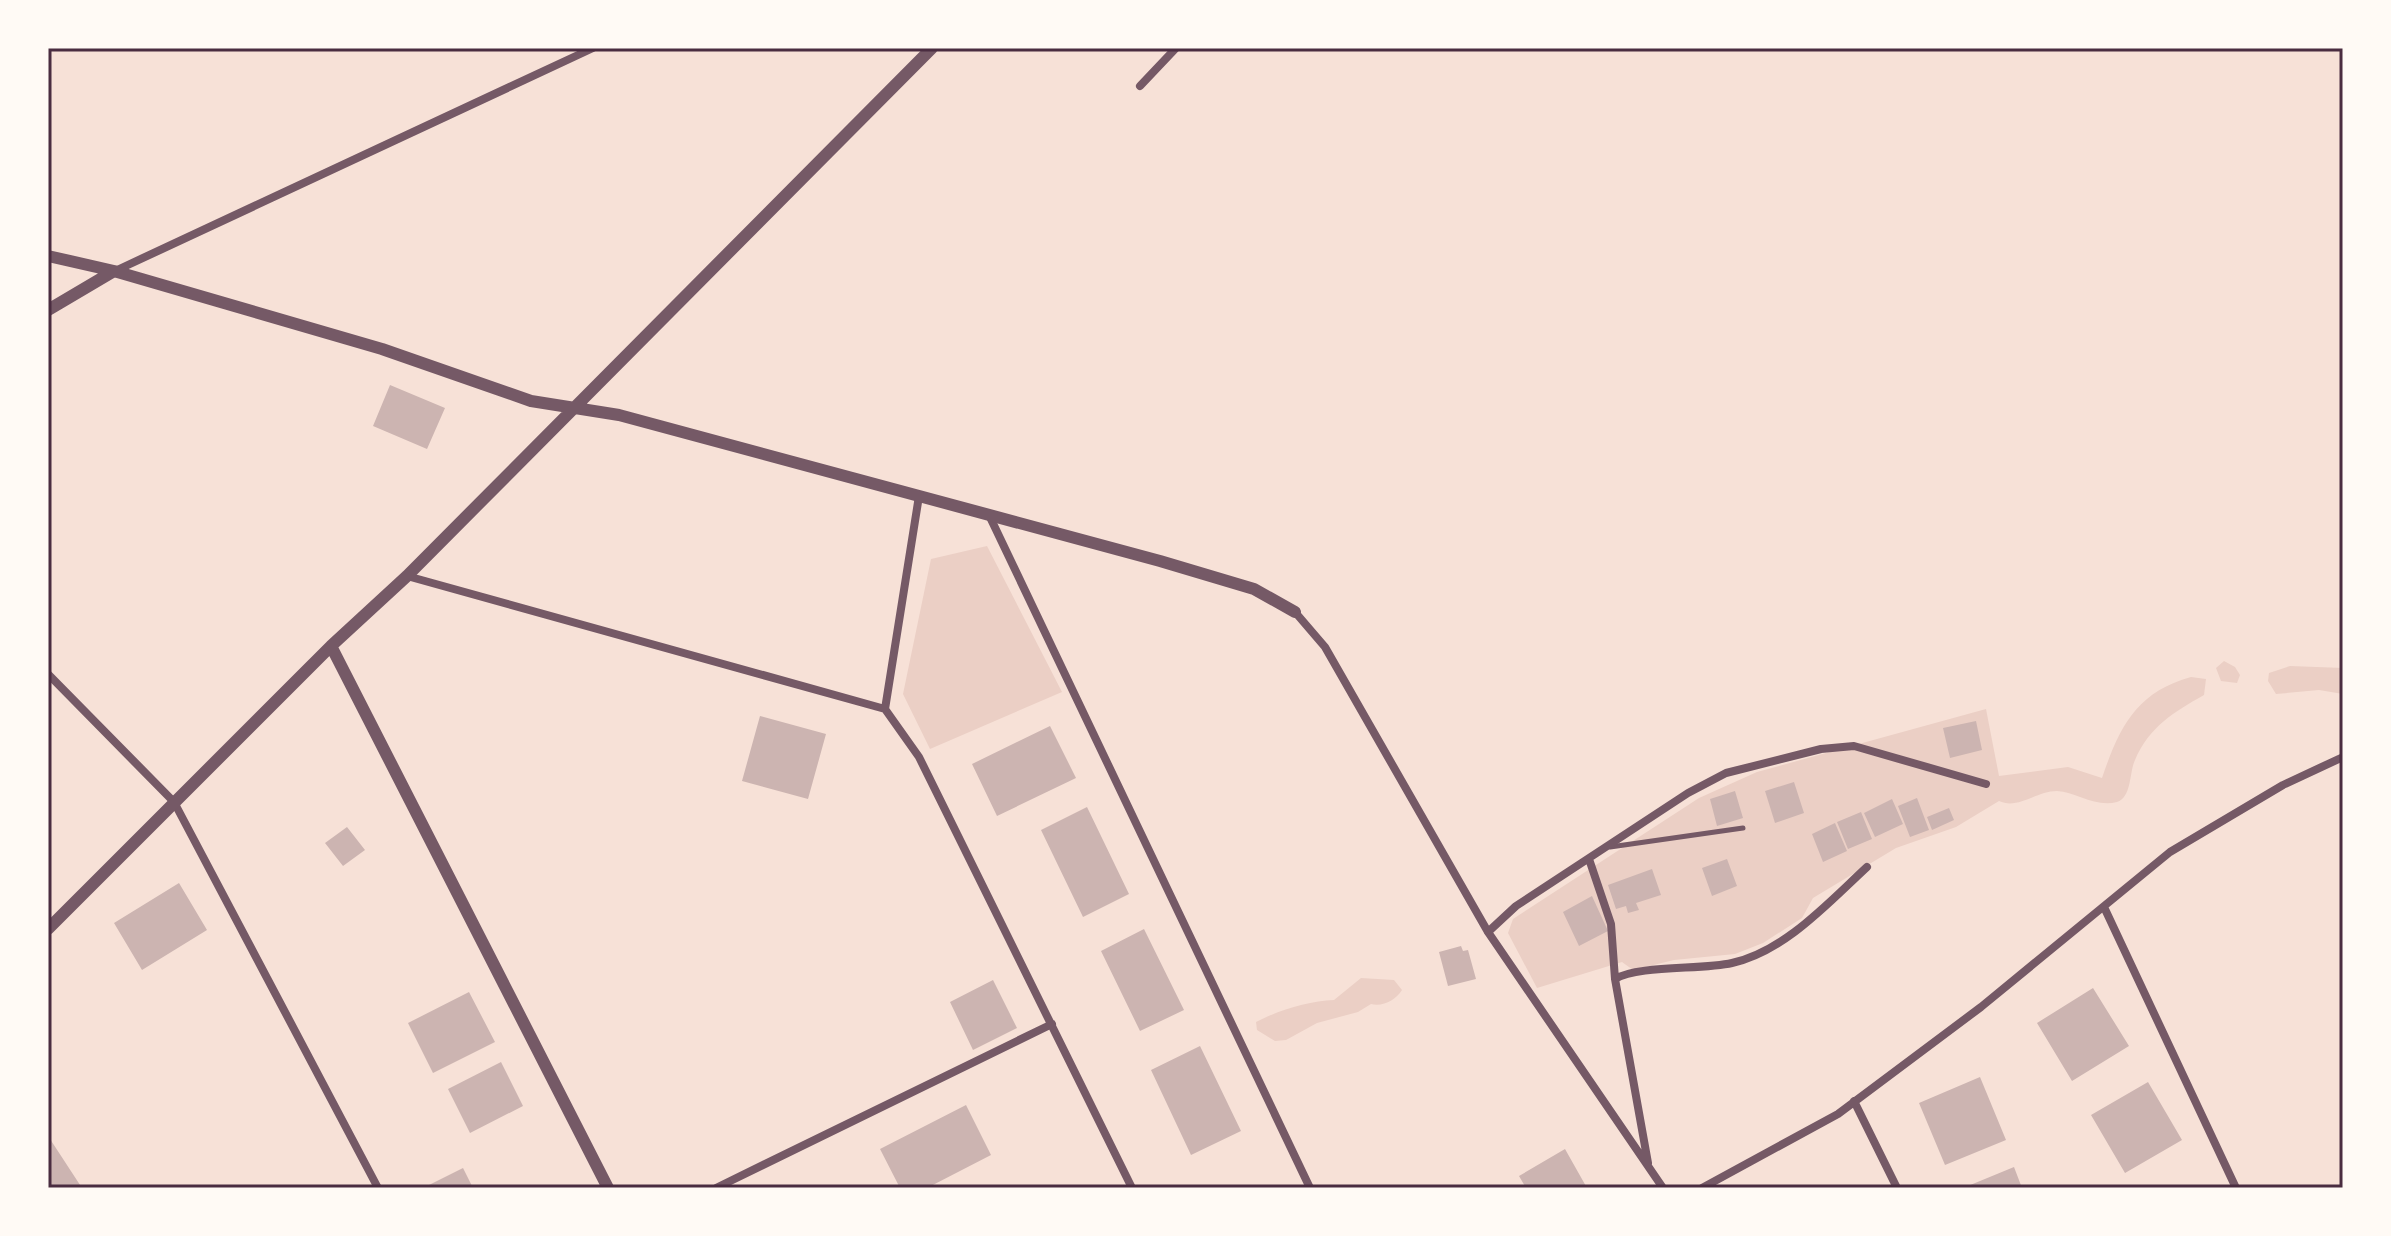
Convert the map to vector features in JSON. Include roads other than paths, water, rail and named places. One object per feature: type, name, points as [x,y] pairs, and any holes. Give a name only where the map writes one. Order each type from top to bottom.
[{"type":"street","points":[[48,310],[114,271],[593,48]]},
{"type":"street","points":[[48,929],[331,646],[407,576],[575,409],[932,48]]},
{"type":"street","points":[[1140,86],[1176,48]]},
{"type":"street","points":[[48,256],[114,271],[382,349],[531,401],[619,415],[1254,589],[1295,612],[1325,647],[1488,932],[1663,1188]]},
{"type":"street","points":[[885,709],[919,496]]},
{"type":"street","points":[[989,515],[1310,1188]]},
{"type":"street","points":[[407,576],[885,709],[919,757],[1132,1188]]},
{"type":"street","points":[[331,646],[608,1188]]},
{"type":"street","points":[[48,674],[174,802],[378,1188]]},
{"type":"street","points":[[1488,932],[1516,906],[1688,793],[1726,773],[1821,749],[1854,746],[1986,784]]},
{"type":"street","points":[[1702,1188],[1838,1114],[1981,1007],[2170,852],[2283,785],[2343,757]]},
{"type":"street","points":[[1589,859],[1611,924],[1615,979],[1640,1103],[1649,1167]]},
{"type":"street","points":[[1615,979],[1748,958],[1778,942],[1815,915],[1867,867]]},
{"type":"street","points":[[2104,907],[2236,1188]]},
{"type":"street","points":[[716,1188],[1052,1024]]},
{"type":"street","points":[[1854,1101],[1897,1188]]},
{"type":"lane","points":[[1608,847],[1743,828]]}]
